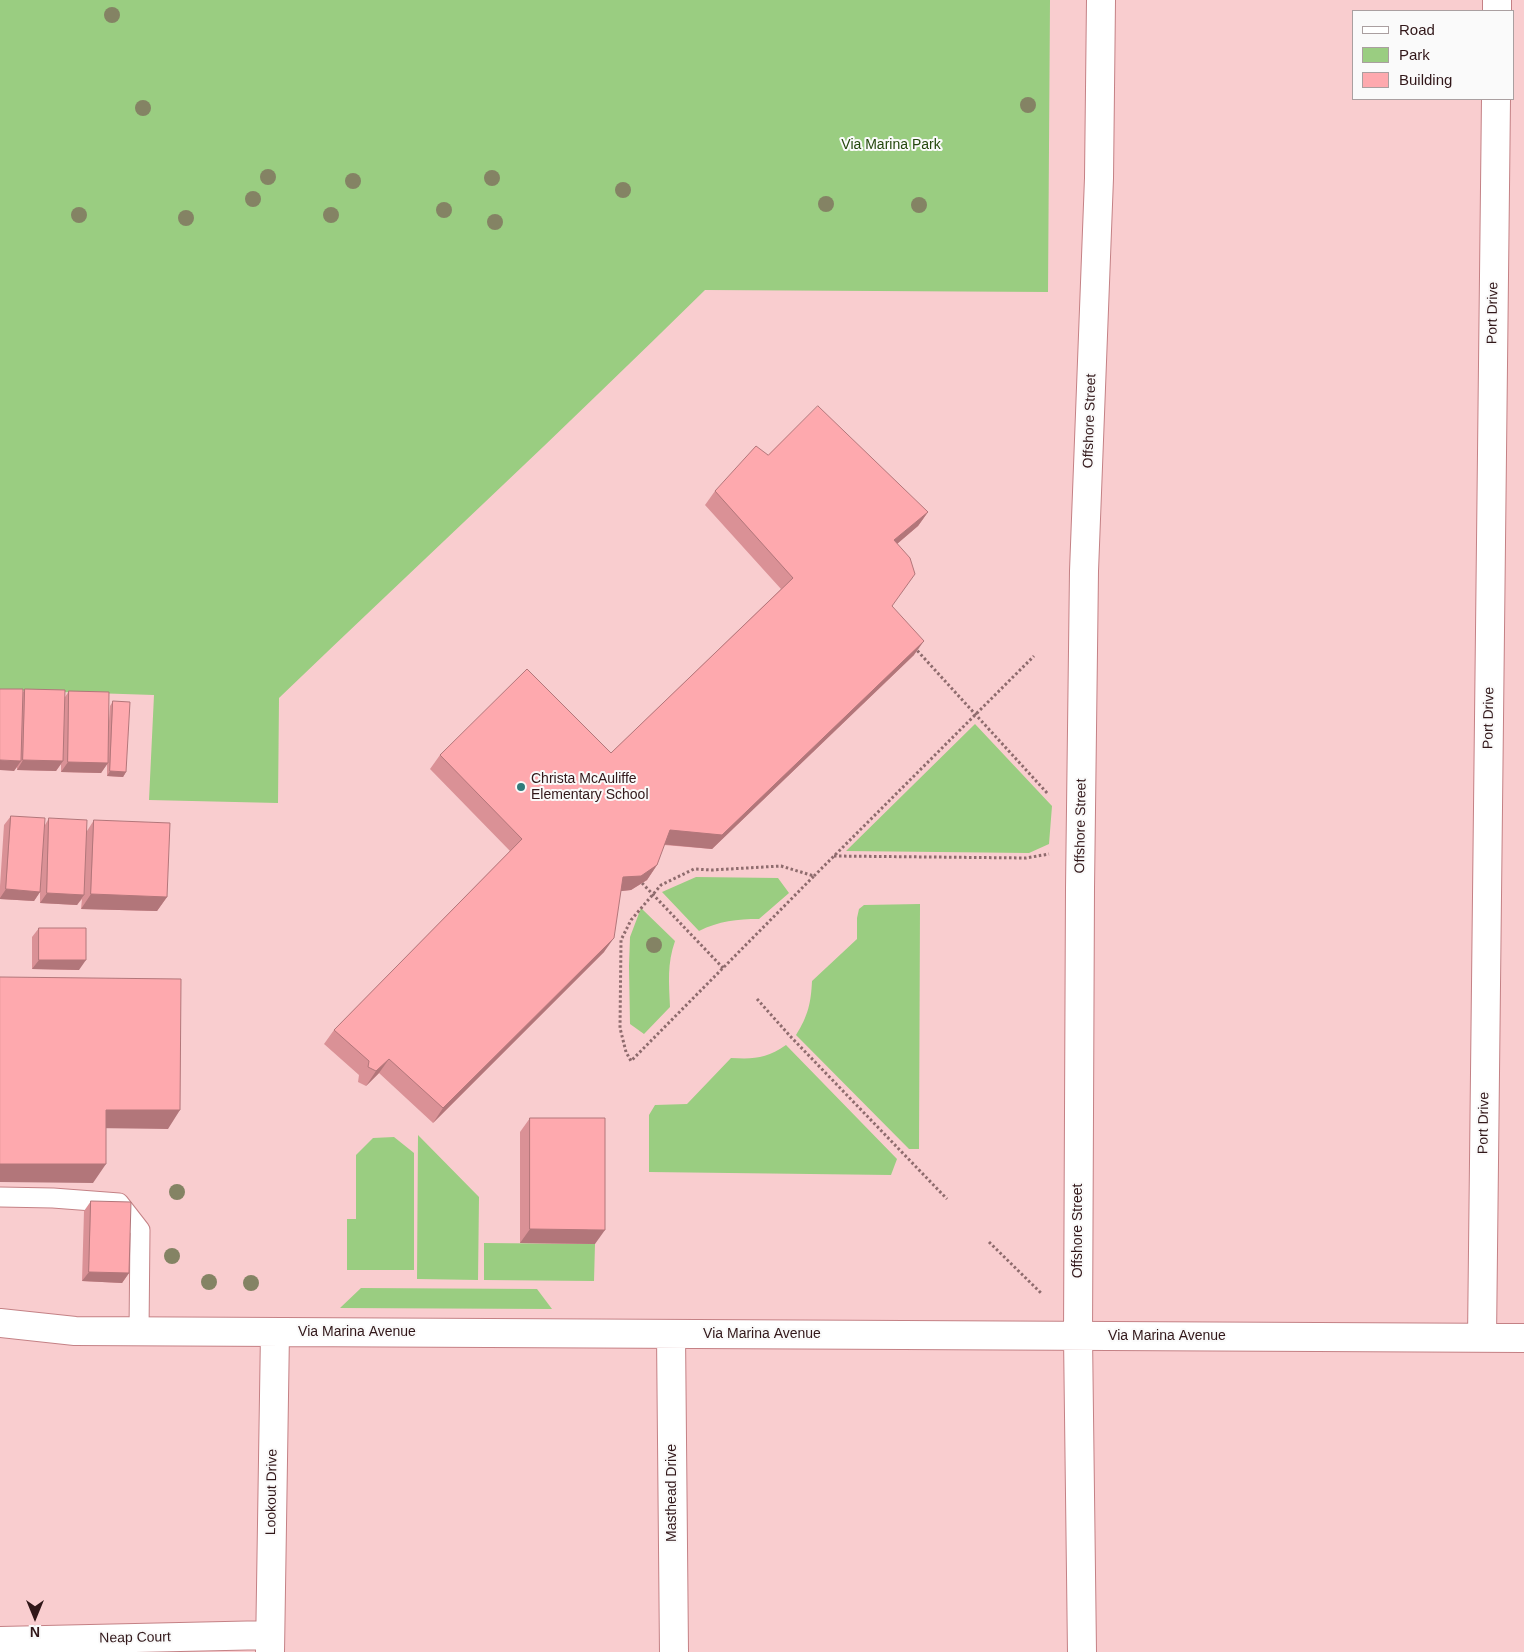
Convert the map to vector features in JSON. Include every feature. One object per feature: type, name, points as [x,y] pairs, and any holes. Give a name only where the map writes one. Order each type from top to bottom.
[{"type":"street","name":"Offshore Street","points":[[1082,1652],[1078,1336],[1080,898],[1084,571],[1099,178],[1101,0]]},
{"type":"street","name":"Port Drive","points":[[1482,1338],[1496,100]]},
{"type":"street","name":"Via Marina Avenue","points":[[0,1323],[74,1331],[139,1332],[1524,1338]]},
{"type":"street","name":"Lookout Drive","points":[[270,1644],[275,1332]]},
{"type":"street","name":"Masthead Drive","points":[[671,1334],[674,1652]]},
{"type":"street","name":"Neap Court","points":[[0,1641],[270,1644]]},
{"type":"lane","points":[[0,1196],[119,1203],[140,1230],[139,1332]]},
{"type":"path","points":[[910,643],[1049,795]]},
{"type":"path","points":[[814,876],[781,866],[712,870],[694,869],[661,885],[652,894],[631,920],[621,940],[620,1028],[626,1052],[631,1061],[1034,656]]},
{"type":"path","points":[[834,856],[1026,858],[1048,854],[1054,849]]},
{"type":"path","points":[[642,883],[724,969]]},
{"type":"path","points":[[757,1000],[948,1199]]},
{"type":"path","points":[[989,1242],[1042,1294]]},
{"type":"green space","name":"Via Marina Park","points":[[0,0],[1050,0],[1048,292],[705,290],[279,698],[278,803],[149,800],[154,695],[0,690]]},
{"type":"green space","points":[[975,724],[1052,806],[1049,844],[1029,853],[846,851]]},
{"type":"green space","points":[[696,877],[778,878],[789,893],[759,919],[728,921],[699,931],[662,892]]},
{"type":"green space","points":[[920,904],[919,1149],[909,1149],[796,1035],[808,1009],[812,981],[857,939],[859,909],[864,905]]},
{"type":"green space","points":[[641,908],[675,941],[670,965],[670,1007],[644,1034],[630,1024],[630,937]]},
{"type":"green space","points":[[786,1045],[897,1159],[891,1175],[649,1172],[649,1115],[655,1105],[687,1104],[731,1058],[766,1056]]},
{"type":"green space","points":[[418,1135],[479,1197],[478,1280],[417,1279]]},
{"type":"green space","points":[[394,1137],[414,1153],[414,1270],[347,1270],[347,1219],[356,1219],[356,1155],[373,1138]]},
{"type":"green space","points":[[484,1243],[595,1244],[594,1281],[484,1280]]},
{"type":"green space","points":[[361,1288],[537,1289],[552,1309],[340,1308]]},
{"type":"building","points":[[818,406],[928,512],[894,540],[910,558],[915,574],[892,606],[924,641],[722,835],[670,830],[657,865],[641,876],[623,877],[614,938],[443,1108],[389,1059],[376,1071],[368,1067],[369,1061],[334,1030],[522,839],[440,755],[527,669],[611,753],[793,578],[715,491],[756,446],[768,455]]},
{"type":"building","points":[[0,689],[23,689],[21,761],[0,760]]},
{"type":"building","points":[[25,689],[65,690],[63,761],[23,760]]},
{"type":"building","points":[[69,691],[109,692],[108,763],[68,762]]},
{"type":"building","points":[[113,701],[130,702],[126,772],[110,771]]},
{"type":"building","points":[[11,816],[45,818],[40,892],[6,889]]},
{"type":"building","points":[[49,818],[87,820],[84,895],[47,893]]},
{"type":"building","points":[[94,820],[170,823],[167,897],[91,894]]},
{"type":"building","points":[[39,928],[86,928],[86,960],[39,960]]},
{"type":"building","points":[[0,977],[181,979],[180,1110],[106,1110],[106,1164],[0,1164]]},
{"type":"building","points":[[530,1118],[605,1118],[605,1230],[530,1229]]},
{"type":"building","points":[[91,1201],[131,1202],[129,1273],[89,1272]]},
{"type":"place","name":"Christa McAuliffe Elementary School","points":[[521,787]]}]
